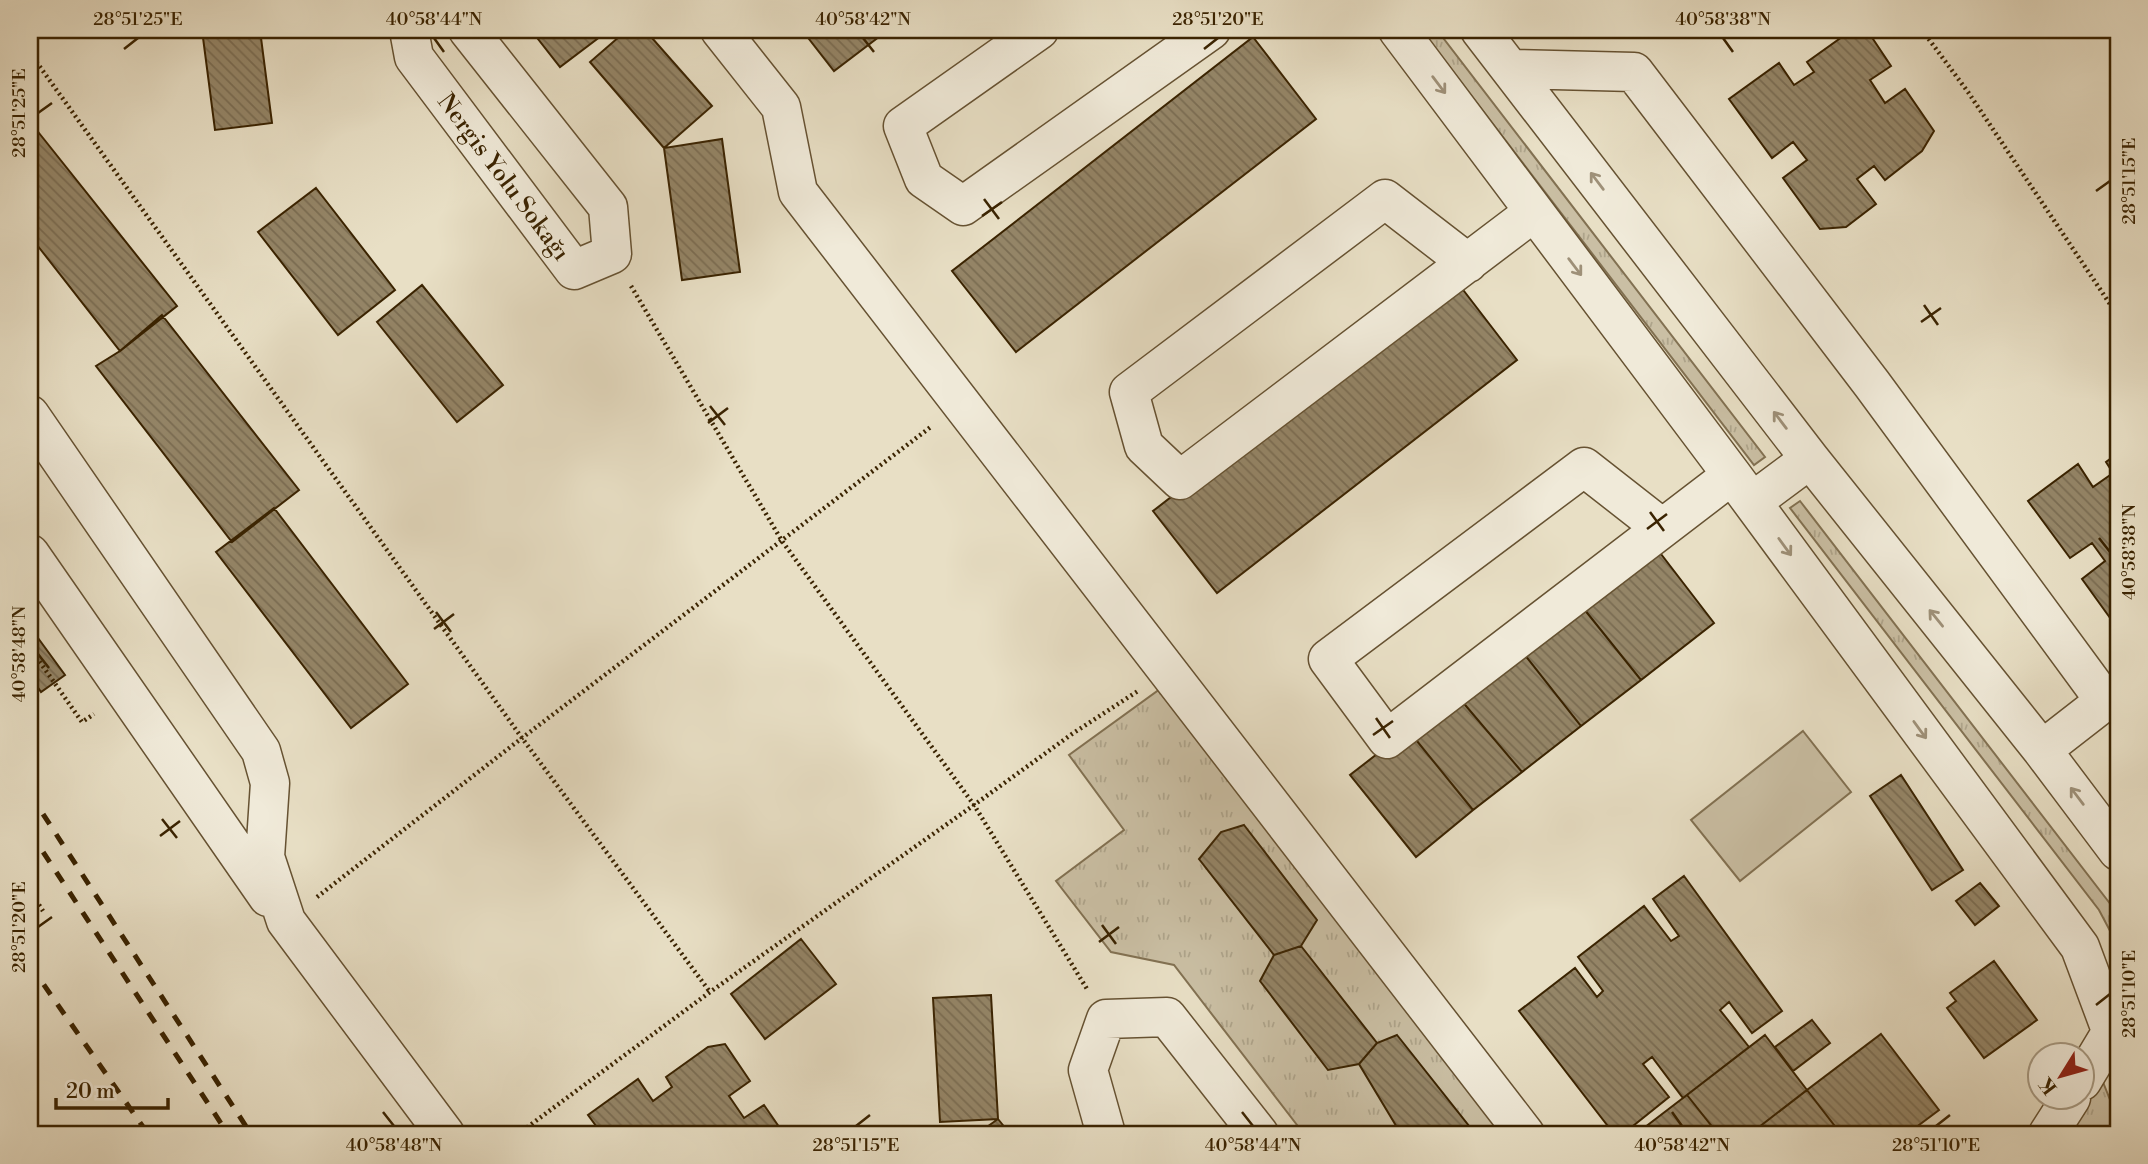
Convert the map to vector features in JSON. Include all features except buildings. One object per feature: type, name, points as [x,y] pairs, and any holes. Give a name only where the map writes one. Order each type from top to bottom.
[{"type":"street","name":"Nergis Yolu Sokağı","points":[[409,30],[414,57],[574,270],[612,254],[608,207],[468,30]]},
{"type":"street","points":[[720,30],[781,107],[798,192],[1525,1134]]},
{"type":"street","points":[[1039,30],[903,126],[924,179],[963,206],[1211,30]]},
{"type":"street","points":[[1398,30],[1742,488],[2080,947],[2116,1034],[2096,1061]]},
{"type":"street","points":[[1480,30],[2118,851]]},
{"type":"street","points":[[1512,69],[1633,72],[1872,384],[2105,701],[2042,750]]},
{"type":"street","points":[[1468,263],[1385,199],[1129,392],[1144,446],[1180,480],[1468,263],[1534,212]]},
{"type":"street","points":[[30,415],[261,751],[270,783],[265,857],[285,921]]},
{"type":"street","points":[[1662,528],[1584,467],[1328,659],[1387,739],[1662,528],[1810,458]]},
{"type":"street","points":[[30,554],[285,921],[445,1134]]},
{"type":"street","points":[[1105,1134],[1088,1070],[1106,1019],[1167,1017],[1259,1134]]},
{"type":"street","points":[[2049,1134],[2062,1112]]},
{"type":"path","points":[[1922,30],[1968,92],[2118,316]]},
{"type":"path","points":[[30,52],[522,738],[710,992]]},
{"type":"path","points":[[612,254],[782,541],[974,805],[1106,1019]]},
{"type":"path","points":[[285,921],[961,403]]},
{"type":"path","points":[[30,648],[54,682]]},
{"type":"path","points":[[518,1134],[710,992],[1072,734],[1167,672]]},
{"type":"path","points":[[30,891],[43,911]]},
{"type":"green space","points":[[1421,30],[1437,30],[1765,457],[1754,465]]},
{"type":"green space","points":[[1800,501],[2118,914],[2118,952],[2117,944],[2099,910],[1790,508]]},
{"type":"green space","points":[[1167,684],[1512,1134],[1304,1134],[1174,965],[1111,952],[1056,881],[1124,830],[1069,755]]},
{"type":"green space","points":[[1803,731],[1851,792],[1740,881],[1691,820]]},
{"type":"green space","points":[[2099,1072],[2118,1120],[2118,1134],[2066,1134],[2078,1112],[2096,1112],[2096,1078]]},
{"type":"railway","points":[[30,794],[251,1134]]},
{"type":"railway","points":[[30,832],[228,1134]]},
{"type":"railway","points":[[30,965],[148,1134]]}]
